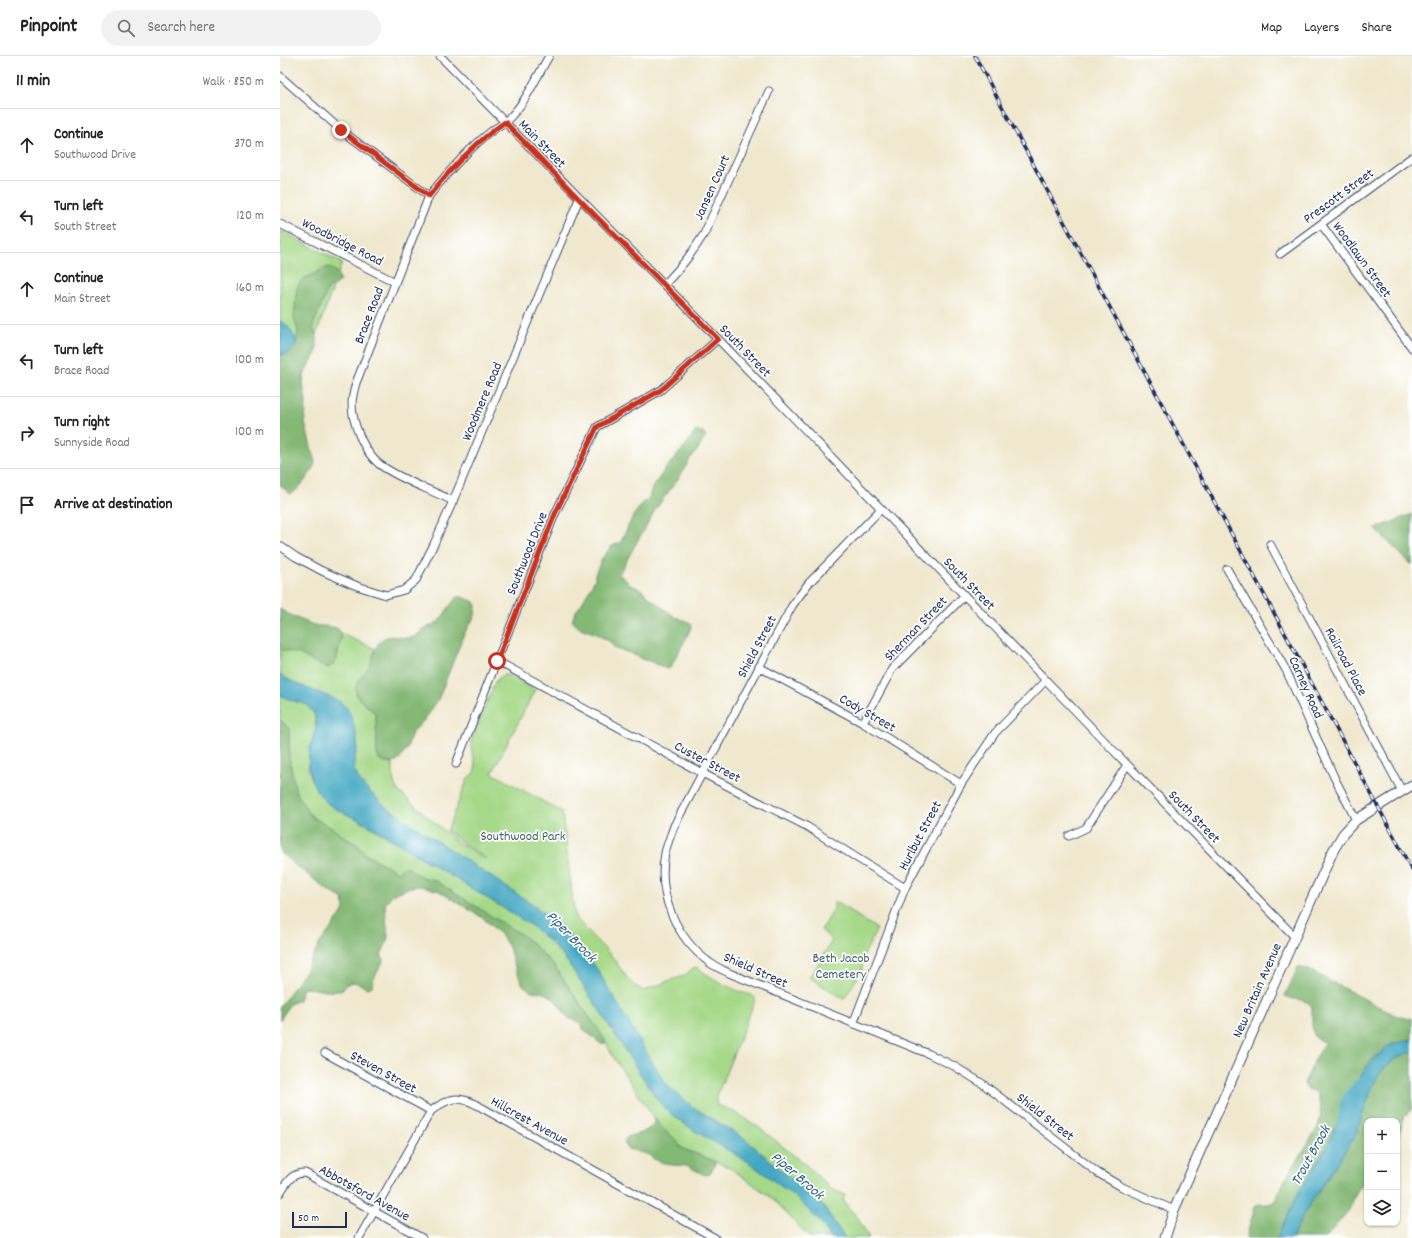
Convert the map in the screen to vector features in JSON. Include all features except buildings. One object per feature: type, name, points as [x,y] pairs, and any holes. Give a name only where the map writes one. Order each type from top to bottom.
[{"type":"main road","name":"New Britain Avenue","points":[[1165,1238],[1174,1210],[1333,851],[1343,834],[1356,820],[1412,785]]},
{"type":"street","name":"Main Street","points":[[440,56],[579,199],[628,247]]},
{"type":"street","name":"Brace Road","points":[[453,501],[394,474],[378,462],[363,443],[354,425],[352,403],[356,383],[394,282],[429,196],[461,158],[493,130],[505,122],[525,99],[549,56]]},
{"type":"street","points":[[280,76],[341,130],[429,196]]},
{"type":"street","name":"Jansen Court","points":[[664,285],[696,249],[769,91]]},
{"type":"street","name":"Prescott Street","points":[[1280,254],[1412,157]]},
{"type":"street","name":"Woodmere Road","points":[[280,546],[296,557],[322,571],[357,586],[386,595],[404,590],[416,580],[453,501],[579,199]]},
{"type":"street","name":"Woodbridge Road","points":[[280,224],[394,282]]},
{"type":"street","name":"Woodlawn Street","points":[[1321,224],[1412,348]]},
{"type":"street","name":"South Street","points":[[628,247],[1127,765],[1295,937]]},
{"type":"street","name":"Southwood Drive","points":[[456,764],[555,514],[597,427],[661,390],[718,339]]},
{"type":"street","name":"Shield Street","points":[[881,509],[808,584],[792,606],[674,826],[665,852],[663,881],[670,911],[677,928],[692,946],[711,964],[729,973],[929,1054],[954,1066],[983,1084],[1098,1173],[1122,1187],[1174,1210]]},
{"type":"street","name":"Railroad Place","points":[[1270,544],[1402,791]]},
{"type":"street","name":"Carney Road","points":[[1227,569],[1286,670],[1336,781],[1356,820]]},
{"type":"street","name":"Sherman Street","points":[[863,723],[892,669],[964,596]]},
{"type":"street","name":"Custer Street","points":[[497,661],[702,773],[806,826],[905,888]]},
{"type":"street","name":"Cody Street","points":[[759,667],[863,723],[961,784]]},
{"type":"street","name":"Hurlbut Street","points":[[854,1024],[905,888],[961,784],[995,733],[1046,680]]},
{"type":"street","points":[[1069,836],[1086,828],[1127,765]]},
{"type":"street","name":"Steven Street","points":[[325,1053],[431,1111]]},
{"type":"street","name":"Hillcrest Avenue","points":[[359,1238],[431,1111],[442,1102],[455,1098],[466,1100],[715,1238]]},
{"type":"street","name":"Abbotsford Avenue","points":[[280,1193],[290,1178],[297,1173],[305,1173],[422,1238]]},
{"type":"green space","points":[[280,230],[342,263],[316,335],[291,423],[280,424]]},
{"type":"green space","points":[[328,267],[338,274],[340,281],[328,289],[314,323],[313,328],[317,337],[316,353],[303,375],[306,401],[305,423],[315,463],[305,481],[290,494],[280,485],[280,355],[285,354],[296,346],[298,331],[294,317],[297,288],[299,284],[305,278]]},
{"type":"green space","points":[[696,431],[703,432],[706,436],[680,476],[655,510],[619,574],[631,585],[642,590],[675,617],[689,622],[692,626],[671,667],[667,669],[630,653],[616,649],[609,641],[578,627],[572,621],[575,612],[581,605],[595,579],[595,574],[603,557],[612,546],[621,542],[633,516],[642,504],[649,498],[652,488],[666,468]]},
{"type":"green space","points":[[1412,514],[1412,565],[1375,529]]},
{"type":"green space","points":[[459,596],[473,601],[476,605],[475,616],[464,634],[438,700],[426,718],[412,733],[407,748],[398,761],[393,763],[383,762],[379,759],[377,754],[376,715],[361,701],[357,695],[356,688],[358,682],[369,667],[377,645],[383,639],[391,636],[406,638],[414,637],[423,629],[438,622]]},
{"type":"green space","points":[[280,609],[311,624],[333,627],[340,631],[342,637],[334,664],[330,667],[321,666],[298,653],[280,649]]},
{"type":"green space","name":"Southwood Park","points":[[342,634],[376,649],[369,668],[358,683],[356,692],[364,704],[376,715],[377,749],[383,762],[393,763],[393,774],[396,788],[460,844],[486,859],[447,831],[468,778],[475,770],[471,742],[495,682],[499,677],[503,675],[508,676],[535,690],[492,773],[562,812],[575,917],[610,954],[628,979],[635,986],[644,991],[684,976],[696,967],[723,984],[755,998],[718,1093],[716,1103],[717,1105],[731,1110],[757,1126],[807,1166],[831,1189],[845,1195],[843,1201],[858,1218],[869,1238],[845,1238],[823,1206],[745,1139],[693,1107],[670,1088],[663,1080],[595,966],[563,928],[532,904],[386,807],[365,787],[354,769],[357,748],[356,739],[352,721],[346,707],[336,700],[285,678],[280,674],[280,649],[298,653],[324,667],[330,667],[337,659]]},
{"type":"green space","points":[[280,695],[293,701],[303,703],[314,714],[316,728],[310,748],[308,769],[316,789],[325,801],[341,812],[359,820],[384,835],[529,924],[540,933],[569,964],[658,1101],[672,1115],[695,1131],[747,1161],[794,1196],[823,1225],[831,1238],[810,1238],[773,1199],[746,1179],[730,1168],[681,1147],[675,1139],[658,1124],[612,1055],[605,1040],[555,967],[526,938],[434,880],[421,877],[406,867],[398,872],[370,857],[365,854],[359,846],[312,817],[296,793],[289,758],[289,728],[280,720]]},
{"type":"green space","points":[[280,720],[289,728],[289,758],[296,792],[312,817],[359,846],[365,854],[370,857],[398,872],[404,867],[407,867],[421,877],[434,880],[526,938],[555,967],[605,1040],[605,1043],[601,1044],[582,1028],[580,1023],[568,1018],[557,1002],[549,995],[531,991],[523,985],[513,962],[509,947],[501,935],[483,918],[439,891],[420,886],[410,887],[392,895],[386,902],[385,907],[388,937],[381,955],[384,960],[373,980],[373,985],[371,987],[366,988],[351,982],[340,991],[303,988],[299,1000],[290,1004],[280,1020],[280,1006],[303,975],[320,943],[344,909],[343,899],[326,889],[280,853]]},
{"type":"green space","name":"Beth Jacob Cemetery","points":[[835,901],[877,929],[863,957],[862,970],[844,999],[809,977],[832,940],[821,930],[834,910]]},
{"type":"green space","points":[[1298,967],[1309,970],[1395,1015],[1408,1019],[1412,1018],[1412,1039],[1392,1044],[1373,1059],[1367,1066],[1352,1092],[1327,1147],[1299,1192],[1277,1238],[1246,1238],[1255,1207],[1259,1204],[1269,1204],[1274,1202],[1287,1176],[1318,1127],[1321,1115],[1318,1095],[1315,1091],[1307,1089],[1304,1083],[1324,1042],[1317,1039],[1314,1034],[1311,1005],[1304,1001],[1285,996]]},
{"type":"green space","points":[[1412,1052],[1412,1109],[1405,1116],[1400,1130],[1400,1118],[1364,1118],[1364,1183],[1357,1191],[1349,1210],[1325,1238],[1292,1238],[1305,1212],[1356,1134],[1371,1090],[1378,1076],[1384,1068],[1396,1058]]},
{"type":"green space","points":[[655,1119],[665,1131],[675,1139],[681,1148],[716,1162],[710,1174],[705,1175],[687,1166],[672,1165],[657,1161],[647,1154],[628,1149],[624,1143],[627,1137],[647,1130],[651,1127]]},
{"type":"water","points":[[280,321],[288,326],[297,341],[292,351],[287,354],[280,355]]},
{"type":"water","points":[[280,674],[285,678],[339,701],[344,705],[351,715],[357,739],[354,769],[365,787],[386,807],[532,904],[563,928],[595,966],[663,1080],[670,1088],[693,1107],[745,1139],[823,1206],[845,1238],[831,1238],[823,1225],[794,1196],[747,1161],[695,1131],[672,1115],[658,1101],[569,964],[552,943],[529,924],[369,825],[337,809],[325,801],[313,783],[309,769],[310,748],[316,726],[315,716],[313,711],[303,703],[290,700],[280,695]]},
{"type":"water","points":[[1412,1039],[1412,1052],[1396,1058],[1384,1068],[1378,1076],[1371,1090],[1356,1134],[1305,1212],[1292,1238],[1277,1238],[1299,1192],[1327,1147],[1352,1092],[1367,1066],[1388,1046]]},
{"type":"waterway","name":"Trout Brook","points":[[1343,1126],[1347,1102],[1359,1086]]},
{"type":"railway","points":[[975,56],[1412,870]]},
{"type":"route","points":[[341,130],[429,196],[461,158],[493,130],[505,122],[718,339],[661,390],[597,427],[555,514],[497,661]]},
{"type":"water label","name":"Piper Brook","points":[[572,936]]},
{"type":"water label","name":"Piper Brook","points":[[798,1175]]}]
